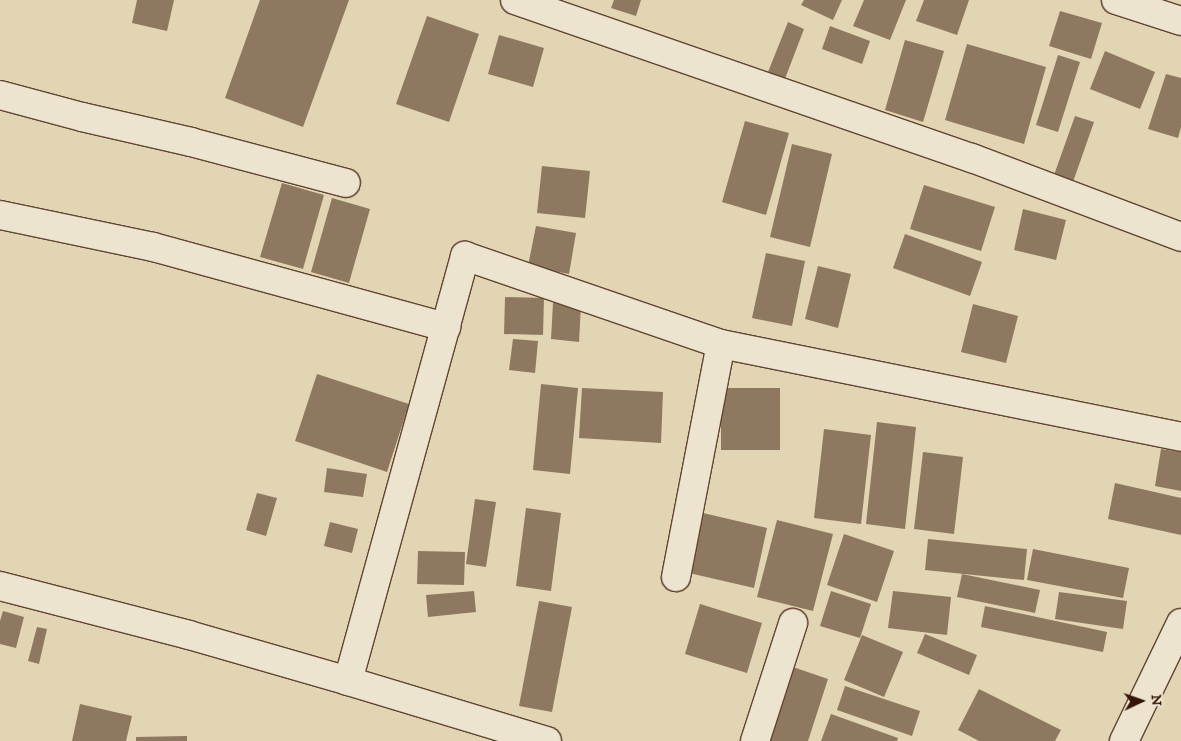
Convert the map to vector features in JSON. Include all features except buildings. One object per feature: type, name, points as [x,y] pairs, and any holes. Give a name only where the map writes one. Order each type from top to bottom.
[{"type":"street","points":[[515,0],[963,155],[1181,237]]},
{"type":"street","points":[[1116,0],[1181,21]]},
{"type":"street","points":[[0,95],[82,117],[191,142],[346,184]]},
{"type":"street","points":[[0,214],[153,247],[446,327]]},
{"type":"street","points":[[348,681],[465,256],[721,344],[1181,437]]},
{"type":"street","points":[[676,577],[721,344]]},
{"type":"street","points":[[0,586],[189,635],[545,741]]},
{"type":"street","points":[[755,741],[793,623]]},
{"type":"street","points":[[1124,741],[1181,624]]}]
